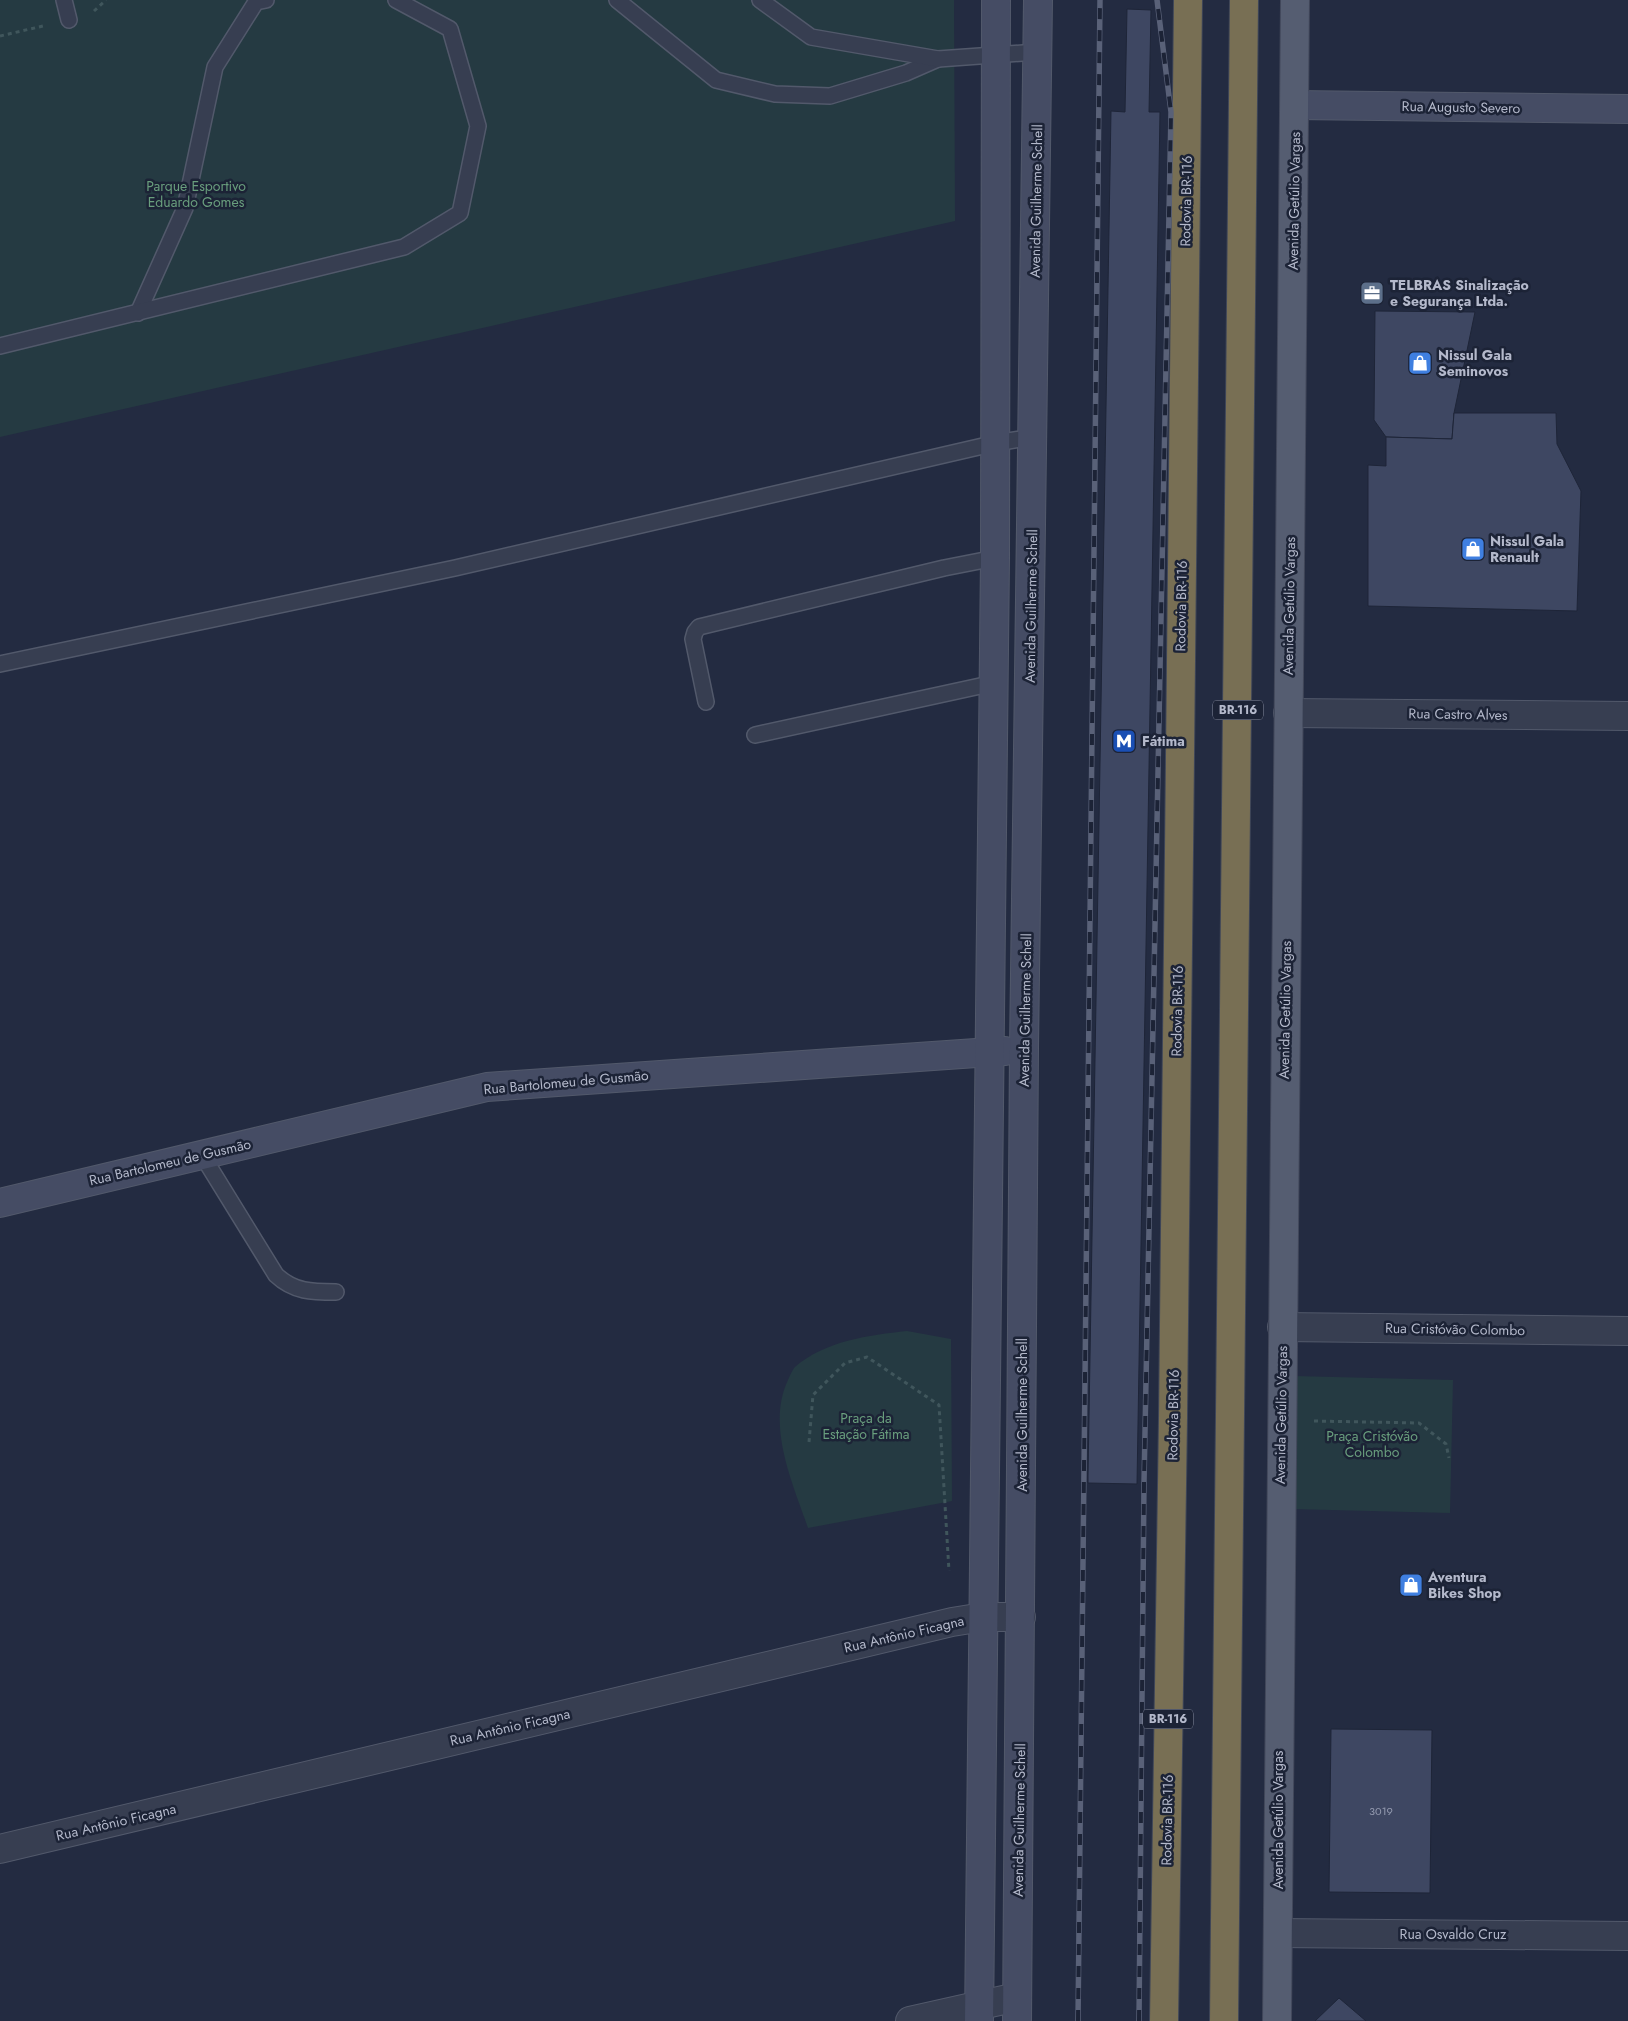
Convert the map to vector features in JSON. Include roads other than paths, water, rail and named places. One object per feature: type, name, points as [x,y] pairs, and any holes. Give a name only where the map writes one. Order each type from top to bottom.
[{"type":"highway","name":"Rodovia BR-116","points":[[1164,2021],[1174,1378],[1188,0]]},
{"type":"highway","name":"BR-116","points":[[1224,2021],[1244,0]]},
{"type":"main road","points":[[979,2013],[988,1052],[994,683],[996,0]]},
{"type":"main road","name":"Avenida Guilherme Schell","points":[[1017,2009],[1024,1049],[1034,437],[1038,0]]},
{"type":"main road","name":"Avenida Getúlio Vargas","points":[[1277,2021],[1281,1421],[1296,0]]},
{"type":"main road","name":"Rua Augusto Severo","points":[[1295,105],[1628,109]]},
{"type":"main road","name":"Rua Bartolomeu de Gusmão","points":[[0,1203],[487,1087],[1024,1049]]},
{"type":"street","name":"Rua Castro Alves","points":[[1288,713],[1628,716]]},
{"type":"street","name":"Rua Cristóvão Colombo","points":[[1282,1327],[1628,1331]]},
{"type":"street","name":"Rua Antônio Ficagna","points":[[0,1849],[943,1624],[983,1618],[1021,1616]]},
{"type":"street","name":"Rua Osvaldo Cruz","points":[[1278,1933],[1628,1936]]},
{"type":"street","points":[[910,2021],[1017,2009]]},
{"type":"lane","points":[[64,0],[69,20]]},
{"type":"lane","points":[[138,313],[185,208],[215,68],[256,2],[266,0]]},
{"type":"lane","points":[[0,346],[404,247],[460,213],[478,126],[450,29],[396,0]]},
{"type":"lane","points":[[617,0],[716,80],[775,94],[830,96],[906,73],[938,60]]},
{"type":"lane","points":[[760,0],[811,37],[938,60],[1037,52]]},
{"type":"lane","points":[[0,664],[455,568],[996,443],[1034,437]]},
{"type":"lane","points":[[706,702],[693,639],[699,627],[944,568],[995,558]]},
{"type":"lane","points":[[755,735],[994,683]]},
{"type":"lane","points":[[202,1155],[276,1275],[296,1289],[336,1292]]},
{"type":"railway","points":[[1078,2021],[1100,0]]},
{"type":"railway","points":[[1139,2021],[1144,1483],[1171,112],[1157,0]]},
{"type":"place","name":"TELBRAS Sinalização e Segurança Ltda.","points":[[1372,293]]},
{"type":"place","name":"Nissul Gala Seminovos","points":[[1420,363]]},
{"type":"place","name":"Nissul Gala Renault","points":[[1473,549]]},
{"type":"place","name":"Fátima","points":[[1124,741]]},
{"type":"place","name":"Aventura Bikes Shop","points":[[1411,1585]]},
{"type":"park label","name":"Parque Esportivo Eduardo Gomes","points":[[196,194]]},
{"type":"park label","name":"Praça da Estação Fátima","points":[[866,1426]]},
{"type":"park label","name":"Praça Cristóvão Colombo","points":[[1372,1444]]}]
